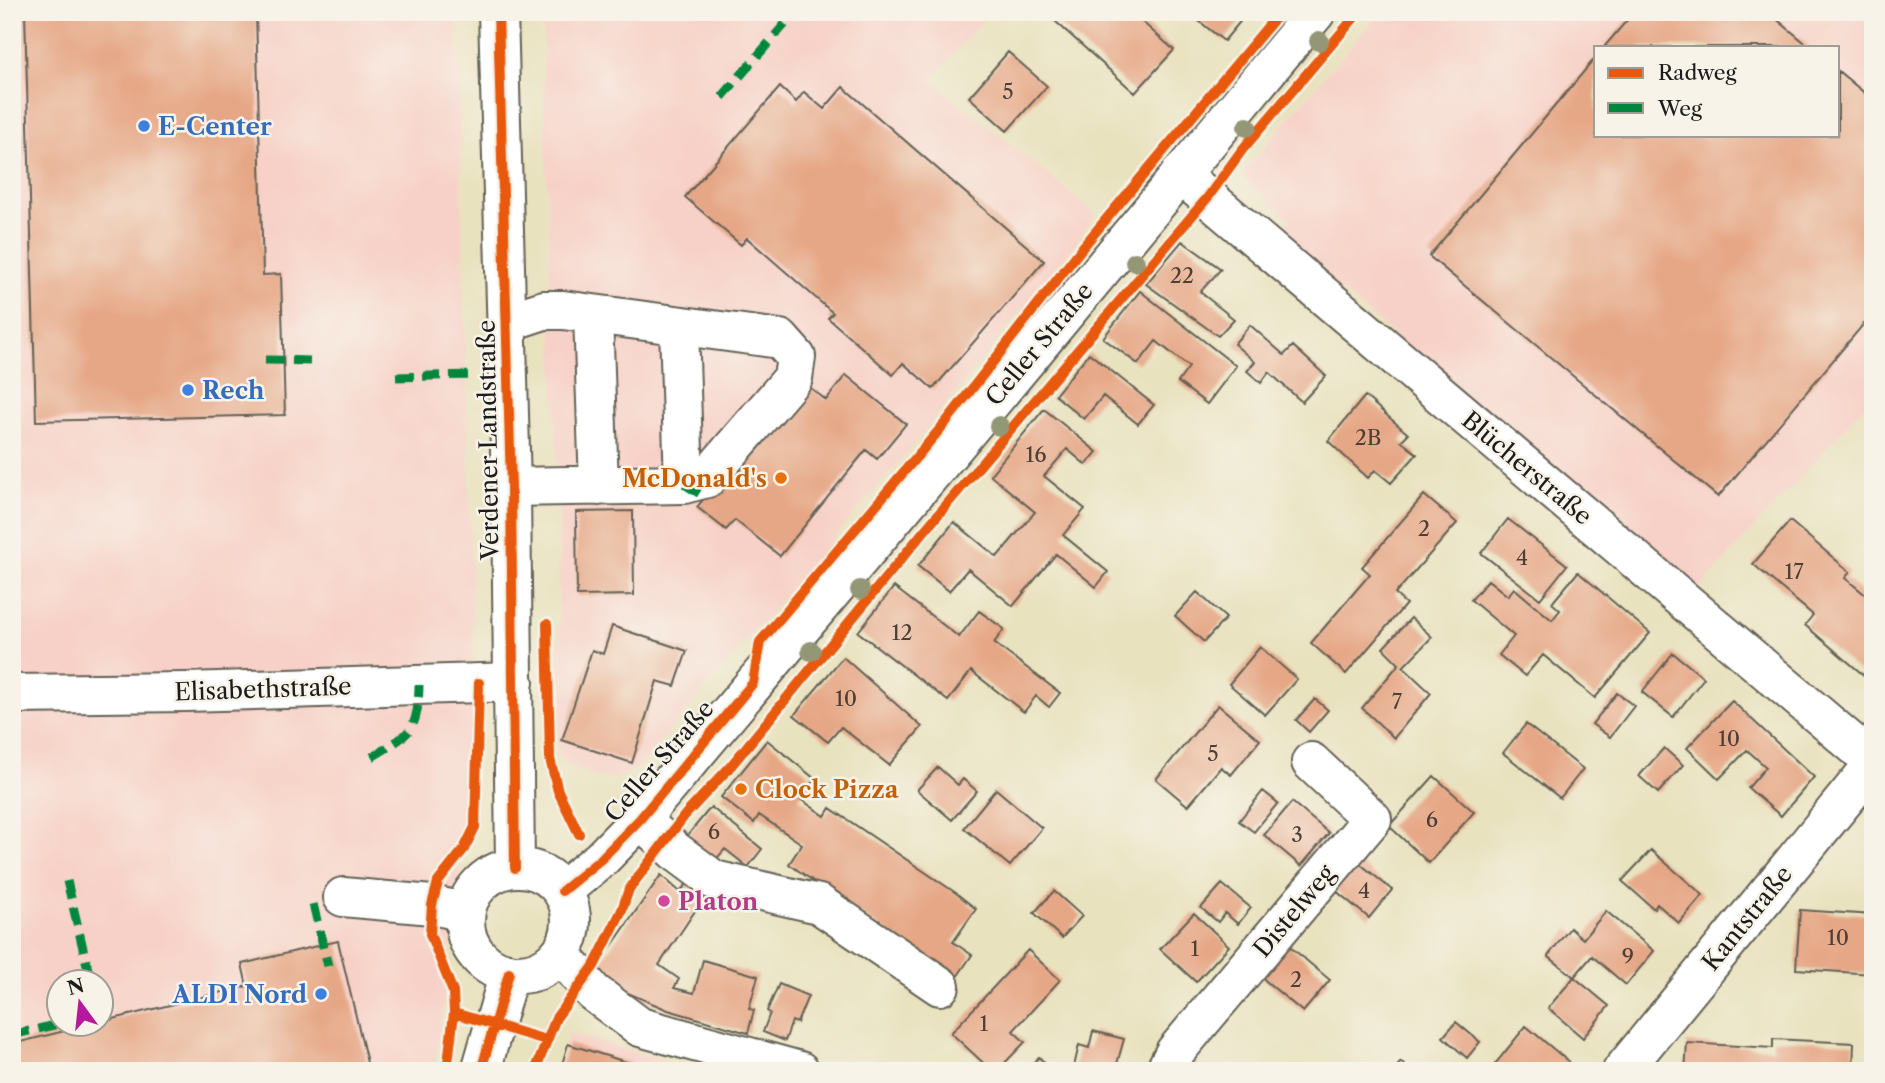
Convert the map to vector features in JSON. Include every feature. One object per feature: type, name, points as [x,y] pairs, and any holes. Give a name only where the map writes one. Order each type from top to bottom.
[{"type":"main road","name":"Verdener Landstraße","points":[[498,12],[507,322],[515,868]]},
{"type":"main road","name":"Celler Straße","points":[[562,891],[601,859],[640,819],[1316,12]]},
{"type":"main road","name":"Blücherstraße","points":[[1180,174],[1873,763]]},
{"type":"main road","points":[[507,322],[544,310],[593,315],[780,339],[796,357],[793,378],[707,478],[684,484],[510,487]]},
{"type":"main road","points":[[593,315],[599,486]]},
{"type":"main road","points":[[679,326],[684,484]]},
{"type":"main road","name":"Elisabethstraße","points":[[12,694],[186,692],[514,682]]},
{"type":"main road","name":"Distelweg","points":[[1165,1071],[1175,1052],[1372,819],[1311,762]]},
{"type":"main road","name":"Kantstraße","points":[[1622,1071],[1873,763]]},
{"type":"main road","points":[[640,819],[675,851],[714,880],[819,904],[940,986]]},
{"type":"main road","points":[[528,869],[541,873],[562,891],[569,906],[571,922],[568,938],[560,953],[537,970],[524,974],[493,968],[480,958],[470,944],[465,928],[465,912],[470,898],[488,877],[501,870],[528,869]]},
{"type":"main road","points":[[343,897],[432,905],[465,912]]},
{"type":"main road","points":[[560,953],[593,992],[640,1027],[800,1071]]},
{"type":"main road","points":[[481,1071],[509,973]]},
{"type":"shaded area","points":[[12,12],[457,12],[473,646],[471,782],[435,1071],[12,1071],[12,854],[16,851],[12,569]]},
{"type":"shaded area","points":[[543,12],[991,12],[930,80],[1096,214],[1076,243],[926,430],[637,768],[615,779],[595,777],[564,762],[558,747],[559,507]]},
{"type":"shaded area","points":[[1380,12],[1873,12],[1873,396],[1699,589],[1277,238],[1291,221],[1241,175]]},
{"type":"shaded area","points":[[569,1033],[701,1071],[557,1071]]},
{"type":"building","name":"E-Center","points":[[25,12],[256,12],[263,275],[281,274],[285,415],[36,421]]},
{"type":"building","points":[[1045,12],[1131,12],[1174,50],[1135,93]]},
{"type":"building","points":[[1198,12],[1248,12],[1224,41],[1194,17]]},
{"type":"building","points":[[1634,12],[1768,12],[1809,46],[1605,46]]},
{"type":"building","points":[[1008,52],[1047,86],[1007,131],[969,97]]},
{"type":"building","points":[[1594,59],[1594,136],[1840,136],[1840,73],[1873,100],[1873,313],[1718,497],[1429,256]]},
{"type":"building","points":[[780,87],[796,102],[804,92],[824,109],[843,87],[1044,261],[933,389],[903,363],[893,375],[828,318],[833,313],[747,238],[741,245],[685,197]]},
{"type":"building","points":[[1182,241],[1221,269],[1200,292],[1234,319],[1218,336],[1146,284]]},
{"type":"building","points":[[1140,291],[1236,366],[1207,404],[1178,382],[1189,367],[1156,341],[1138,364],[1103,338]]},
{"type":"building","points":[[1250,325],[1284,355],[1293,346],[1326,376],[1302,402],[1269,372],[1261,383],[1247,371],[1255,362],[1234,344]]},
{"type":"building","points":[[1089,353],[1154,405],[1138,424],[1103,396],[1084,419],[1055,395]]},
{"type":"building","name":"McDonald's","points":[[846,375],[906,424],[877,459],[866,450],[780,556],[735,520],[726,530],[697,507],[800,380],[826,400]]},
{"type":"building","points":[[1365,396],[1408,434],[1401,441],[1417,454],[1391,483],[1375,470],[1368,478],[1328,441]]},
{"type":"building","points":[[1044,409],[1097,452],[1086,465],[1067,449],[1044,476],[1085,509],[1063,535],[1108,572],[1096,587],[1056,554],[1013,606],[968,569],[949,591],[918,566],[954,522],[997,557],[1035,512],[990,475]]},
{"type":"building","points":[[1424,495],[1457,523],[1395,594],[1406,604],[1346,674],[1311,643],[1370,574],[1362,567]]},
{"type":"building","points":[[633,511],[634,595],[577,596],[576,512]]},
{"type":"building","points":[[1508,519],[1567,565],[1540,599],[1481,553]]},
{"type":"building","points":[[1790,521],[1850,572],[1845,578],[1873,601],[1873,671],[1867,678],[1805,625],[1813,615],[1753,564]]},
{"type":"building","points":[[1578,572],[1650,633],[1595,698],[1543,655],[1525,676],[1499,655],[1514,636],[1471,600],[1488,580],[1508,596],[1514,588],[1552,620],[1560,610],[1552,603]]},
{"type":"building","points":[[894,587],[959,637],[979,611],[1004,629],[994,643],[1060,693],[1049,707],[1036,696],[1024,712],[971,671],[948,701],[858,632]]},
{"type":"building","points":[[1197,592],[1226,618],[1204,642],[1175,616]]},
{"type":"building","points":[[1411,618],[1432,637],[1403,667],[1431,693],[1394,738],[1362,708],[1399,664],[1383,648]]},
{"type":"building","points":[[612,626],[687,651],[675,686],[657,681],[632,763],[562,740],[592,650],[603,654]]},
{"type":"building","points":[[1260,647],[1297,679],[1265,715],[1229,684]]},
{"type":"building","points":[[1673,653],[1704,678],[1673,717],[1642,692]]},
{"type":"building","points":[[843,657],[922,727],[889,765],[841,727],[828,742],[794,715]]},
{"type":"building","points":[[1617,693],[1634,706],[1610,737],[1592,724]]},
{"type":"building","points":[[1315,699],[1328,710],[1309,732],[1296,720]]},
{"type":"building","points":[[1732,701],[1814,777],[1781,816],[1748,788],[1766,767],[1747,750],[1719,779],[1687,748]]},
{"type":"building","points":[[1218,705],[1260,740],[1231,775],[1221,767],[1188,806],[1156,779]]},
{"type":"building","points":[[1526,724],[1583,769],[1560,798],[1503,753]]},
{"type":"building","points":[[767,740],[815,779],[799,798],[825,816],[830,808],[976,909],[953,942],[972,955],[957,977],[789,864],[802,844],[759,815],[754,823],[721,797]]},
{"type":"building","points":[[1664,748],[1683,765],[1658,793],[1639,776]]},
{"type":"building","points":[[938,767],[958,785],[963,779],[977,791],[952,820],[917,790]]},
{"type":"building","points":[[1434,776],[1474,812],[1429,863],[1389,826]]},
{"type":"building","points":[[996,789],[1042,828],[1010,866],[964,828]]},
{"type":"building","points":[[1263,791],[1278,803],[1254,832],[1239,821]]},
{"type":"building","points":[[1292,802],[1329,833],[1301,866],[1264,835]]},
{"type":"building","points":[[711,807],[762,849],[748,867],[725,849],[711,865],[683,841]]},
{"type":"building","points":[[1651,850],[1703,895],[1679,923],[1657,904],[1654,909],[1622,881]]},
{"type":"building","points":[[1358,862],[1392,890],[1369,918],[1335,890]]},
{"type":"building","points":[[661,875],[680,892],[689,881],[707,893],[659,965],[679,979],[674,988],[694,993],[703,960],[758,976],[749,1009],[754,1010],[748,1033],[668,1010],[590,977]]},
{"type":"building","points":[[1222,884],[1251,908],[1238,924],[1225,913],[1218,922],[1201,908]]},
{"type":"building","points":[[1054,891],[1082,916],[1062,938],[1034,913]]},
{"type":"building","points":[[1800,910],[1873,915],[1873,974],[1796,969]]},
{"type":"building","points":[[1606,911],[1654,951],[1626,985],[1592,956],[1574,977],[1548,956],[1570,928],[1583,939]]},
{"type":"building","points":[[1194,913],[1229,946],[1196,982],[1160,949]]},
{"type":"building","points":[[338,941],[369,1071],[12,1071],[12,1044],[46,1036],[46,1038],[116,1038],[116,1018],[247,986],[242,964]]},
{"type":"building","points":[[1288,945],[1330,980],[1303,1012],[1261,977]]},
{"type":"building","points":[[1028,950],[1060,980],[1013,1031],[1025,1042],[997,1071],[992,1071],[951,1033]]},
{"type":"building","points":[[1574,977],[1609,1006],[1583,1038],[1548,1008]]},
{"type":"building","points":[[779,984],[808,996],[797,1023],[792,1021],[785,1041],[763,1032],[770,1013],[767,1011]]},
{"type":"building","points":[[1456,1022],[1480,1042],[1467,1058],[1443,1037]]},
{"type":"building","points":[[1526,1026],[1569,1062],[1561,1071],[1491,1069]]},
{"type":"building","points":[[1093,1031],[1124,1039],[1115,1071],[1073,1071],[1079,1045],[1089,1048]]},
{"type":"building","points":[[1773,1039],[1854,1043],[1853,1071],[1685,1071],[1687,1043],[1773,1048]]},
{"type":"building","points":[[568,1044],[639,1066],[638,1071],[560,1071]]},
{"type":"building","points":[[1039,1057],[1050,1069],[1048,1071],[1025,1071]]},
{"type":"building","points":[[1188,1062],[1211,1070],[1211,1071],[1185,1071]]},
{"type":"building","points":[[1401,1062],[1411,1071],[1393,1071]]},
{"type":"marked path","points":[[722,97],[785,24]]},
{"type":"marked path","points":[[265,360],[316,361]]},
{"type":"marked path","points":[[396,377],[473,375]]},
{"type":"marked path","points":[[684,484],[705,497]]},
{"type":"marked path","points":[[372,757],[403,736],[414,723],[419,685]]},
{"type":"marked path","points":[[67,881],[88,968]]},
{"type":"marked path","points":[[313,904],[328,966]]},
{"type":"marked path","points":[[12,1035],[46,1027]]},
{"type":"cycle path","points":[[498,12],[511,487],[515,868]]},
{"type":"cycle path","points":[[562,891],[601,859],[640,819],[753,683],[760,642],[946,422],[1082,248],[1280,12]]},
{"type":"cycle path","points":[[535,1071],[556,1018],[594,966],[622,910],[629,889],[685,815],[730,767],[925,530],[1208,197],[1242,150],[1359,12]]},
{"type":"cycle path","points":[[547,624],[550,759],[558,791],[579,834]]},
{"type":"cycle path","points":[[447,1071],[454,1013],[453,992],[430,934],[432,905],[438,882],[464,849],[475,827],[479,683]]},
{"type":"cycle path","points":[[481,1071],[509,973]]},
{"type":"cycle path","points":[[454,1013],[546,1040]]},
{"type":"place","name":"E-Center","points":[[144,126]]},
{"type":"place","name":"Rech","points":[[188,390]]},
{"type":"place","name":"McDonald's","points":[[781,478]]},
{"type":"place","name":"Clock Pizza","points":[[741,789]]},
{"type":"place","name":"Platon","points":[[664,901]]},
{"type":"place","name":"ALDI Nord","points":[[321,994]]}]
